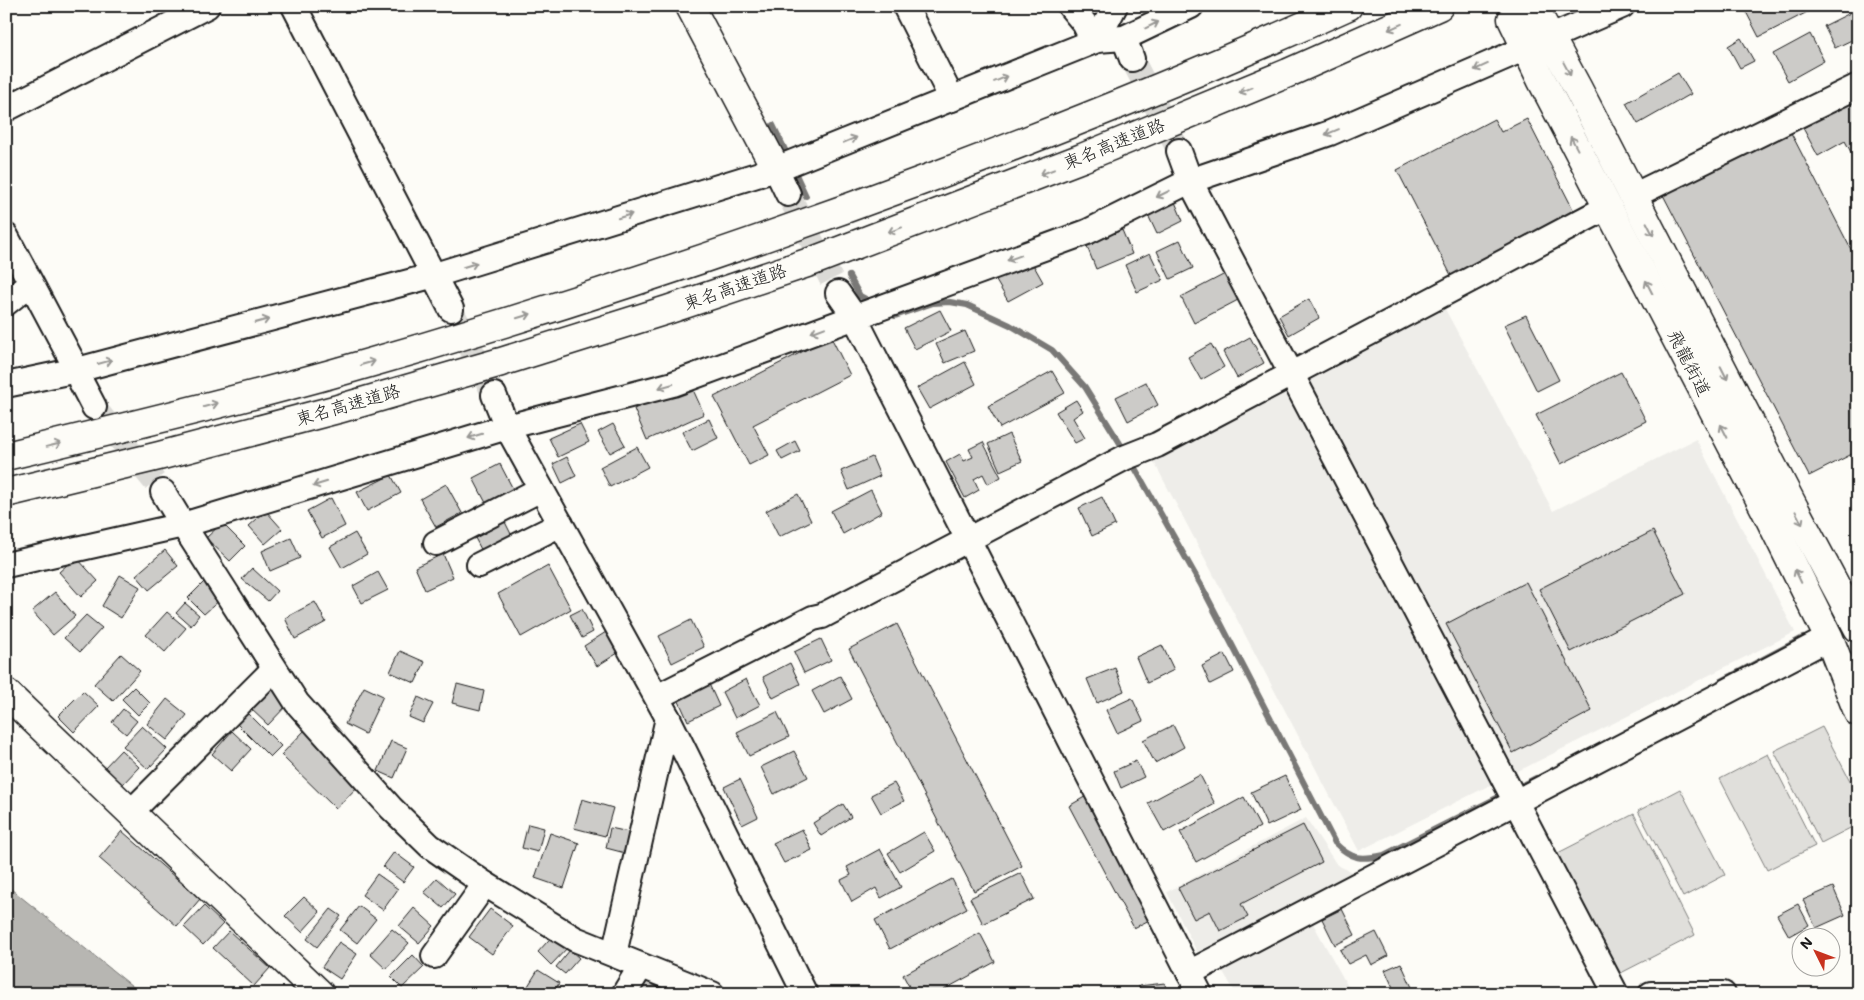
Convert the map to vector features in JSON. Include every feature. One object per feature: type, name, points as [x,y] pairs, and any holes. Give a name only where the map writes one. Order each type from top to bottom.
[{"type":"main road","points":[[690,6],[777,169]]},
{"type":"main road","name":"東名高速道路","points":[[6,456],[330,374],[490,327],[656,275],[808,223],[1069,125],[1275,40],[1348,6]]},
{"type":"main road","name":"東名高速道路","points":[[6,493],[169,454],[338,409],[510,359],[667,310],[804,264],[1082,158],[1288,73],[1439,6]]},
{"type":"main road","name":"飛龍街道","points":[[1854,619],[1788,497],[1551,38],[1524,15],[1526,48],[1765,509],[1824,630],[1858,712]]},
{"type":"main road","points":[[6,694],[320,994]]},
{"type":"street","points":[[6,109],[206,6]]},
{"type":"street","points":[[294,6],[451,309]]},
{"type":"street","points":[[905,6],[952,99]]},
{"type":"street","points":[[1070,6],[1095,40]]},
{"type":"street","points":[[1095,40],[1115,6]]},
{"type":"street","points":[[6,385],[77,370],[435,276],[777,169],[1095,40],[1128,48],[1190,6]]},
{"type":"street","points":[[1551,38],[1622,6]]},
{"type":"street","points":[[6,565],[183,525],[507,426],[673,384],[859,314],[1087,232],[1190,181],[1330,133],[1526,48]]},
{"type":"street","points":[[1633,196],[1858,86]]},
{"type":"street","points":[[1178,150],[1190,181],[1616,994]]},
{"type":"street","points":[[777,169],[788,194]]},
{"type":"street","points":[[657,697],[813,618],[822,616],[1131,455],[1157,444],[1608,207]]},
{"type":"street","points":[[6,236],[77,370],[94,407]]},
{"type":"street","points":[[6,303],[30,284]]},
{"type":"street","points":[[838,293],[859,314],[969,540],[1194,984],[1515,801],[1824,630]]},
{"type":"street","points":[[494,395],[507,426],[668,718],[805,994]]},
{"type":"street","points":[[436,543],[541,489]]},
{"type":"street","points":[[163,492],[297,703],[391,808],[430,846],[485,884],[575,939],[712,994]]},
{"type":"street","points":[[479,565],[561,524]]},
{"type":"street","points":[[131,812],[274,668]]},
{"type":"street","points":[[614,954],[668,718]]},
{"type":"street","points":[[434,956],[485,884]]},
{"type":"street","points":[[624,994],[641,966]]},
{"type":"street","points":[[1651,994],[1723,994]]},
{"type":"shaded area","points":[[1444,307],[1553,511],[1696,439],[1795,632],[1359,851],[1154,462]]},
{"type":"shaded area","points":[[1822,727],[1858,796],[1858,824],[1821,843],[1774,751]]},
{"type":"shaded area","points":[[1768,754],[1815,846],[1767,870],[1720,779]]},
{"type":"shaded area","points":[[1680,789],[1725,875],[1683,897],[1638,811]]},
{"type":"shaded area","points":[[1634,814],[1695,935],[1617,975],[1556,854]]},
{"type":"shaded area","points":[[1306,818],[1337,865],[1354,873],[1197,952],[1167,892]]},
{"type":"shaded area","points":[[6,885],[142,994],[6,994]]},
{"type":"shaded area","points":[[1311,920],[1352,994],[1236,994],[1221,968]]},
{"type":"building","points":[[1743,6],[1819,6],[1759,37]]},
{"type":"building","points":[[1854,11],[1858,18],[1858,37],[1835,48],[1824,26]]},
{"type":"building","points":[[1810,34],[1824,61],[1788,81],[1773,54]]},
{"type":"building","points":[[1741,38],[1754,61],[1740,68],[1728,46]]},
{"type":"building","points":[[1678,73],[1691,94],[1638,124],[1626,103]]},
{"type":"building","points":[[1858,98],[1858,165],[1845,141],[1818,156],[1803,128]]},
{"type":"building","points":[[1494,119],[1501,132],[1527,119],[1575,213],[1452,277],[1397,170]]},
{"type":"building","points":[[1788,127],[1858,263],[1858,403],[1856,404],[1858,408],[1858,451],[1809,476],[1662,193]]},
{"type":"building","points":[[1175,202],[1183,221],[1157,234],[1148,215]]},
{"type":"building","points":[[1122,230],[1132,254],[1096,269],[1086,244]]},
{"type":"building","points":[[1180,240],[1193,268],[1170,279],[1157,251]]},
{"type":"building","points":[[1150,253],[1163,280],[1137,292],[1125,265]]},
{"type":"building","points":[[1030,259],[1043,282],[1008,301],[995,279]]},
{"type":"building","points":[[1225,274],[1238,300],[1194,323],[1181,297]]},
{"type":"building","points":[[1309,299],[1319,318],[1289,335],[1279,316]]},
{"type":"building","points":[[940,310],[951,331],[915,349],[904,328]]},
{"type":"building","points":[[1526,315],[1559,380],[1537,391],[1504,325]]},
{"type":"building","points":[[965,331],[974,351],[945,363],[936,344]]},
{"type":"building","points":[[831,337],[850,375],[753,425],[769,455],[749,465],[714,397]]},
{"type":"building","points":[[1250,337],[1264,363],[1237,378],[1223,352]]},
{"type":"building","points":[[1211,344],[1224,367],[1201,380],[1188,357]]},
{"type":"building","points":[[965,362],[976,384],[929,409],[917,388]]},
{"type":"building","points":[[1052,371],[1065,393],[1000,428],[988,406]]},
{"type":"building","points":[[1621,372],[1646,421],[1561,464],[1536,415]]},
{"type":"building","points":[[1146,382],[1158,405],[1128,421],[1116,397]]},
{"type":"building","points":[[690,383],[704,414],[647,440],[634,409]]},
{"type":"building","points":[[1076,400],[1083,411],[1073,418],[1085,438],[1075,443],[1056,412]]},
{"type":"building","points":[[709,419],[718,438],[692,451],[682,432]]},
{"type":"building","points":[[580,424],[589,442],[558,457],[549,438]]},
{"type":"building","points":[[613,424],[625,445],[610,453],[598,432]]},
{"type":"building","points":[[1009,434],[1022,461],[1000,471],[988,444]]},
{"type":"building","points":[[795,441],[800,451],[782,460],[777,451]]},
{"type":"building","points":[[983,442],[1001,477],[988,484],[983,474],[974,479],[979,490],[965,498],[946,462],[960,454],[964,461],[973,457],[969,449]]},
{"type":"building","points":[[637,447],[648,467],[610,487],[600,467]]},
{"type":"building","points":[[567,457],[576,476],[562,483],[553,464]]},
{"type":"building","points":[[872,457],[880,476],[849,490],[841,471]]},
{"type":"building","points":[[500,464],[513,489],[486,503],[473,478]]},
{"type":"building","points":[[391,475],[401,493],[367,511],[357,492]]},
{"type":"building","points":[[446,484],[462,513],[436,527],[420,499]]},
{"type":"building","points":[[871,490],[882,512],[843,534],[831,511]]},
{"type":"building","points":[[798,494],[811,521],[779,537],[766,511]]},
{"type":"building","points":[[1102,497],[1115,525],[1092,536],[1079,508]]},
{"type":"building","points":[[331,498],[345,526],[322,538],[307,511]]},
{"type":"building","points":[[266,511],[282,529],[265,544],[249,526]]},
{"type":"building","points":[[505,522],[514,540],[484,555],[475,538]]},
{"type":"building","points":[[222,523],[245,546],[230,561],[206,538]]},
{"type":"building","points":[[1653,531],[1685,594],[1571,652],[1539,589]]},
{"type":"building","points":[[355,533],[367,554],[342,568],[330,547]]},
{"type":"building","points":[[291,538],[300,558],[270,571],[262,551]]},
{"type":"building","points":[[165,550],[178,566],[149,590],[136,575]]},
{"type":"building","points":[[443,554],[453,577],[425,590],[415,567]]},
{"type":"building","points":[[76,557],[98,581],[81,597],[59,572]]},
{"type":"building","points":[[548,566],[571,609],[521,637],[498,594]]},
{"type":"building","points":[[252,568],[277,591],[268,601],[242,579]]},
{"type":"building","points":[[378,572],[388,590],[362,603],[353,586]]},
{"type":"building","points":[[120,575],[140,587],[121,618],[102,606]]},
{"type":"building","points":[[204,582],[221,599],[204,614],[188,598]]},
{"type":"building","points":[[1526,582],[1592,711],[1513,753],[1446,624]]},
{"type":"building","points":[[55,592],[75,616],[53,635],[32,611]]},
{"type":"building","points":[[315,602],[326,622],[295,639],[285,618]]},
{"type":"building","points":[[185,603],[199,615],[191,626],[176,613]]},
{"type":"building","points":[[582,609],[593,632],[582,638],[570,615]]},
{"type":"building","points":[[167,612],[186,628],[165,652],[146,635]]},
{"type":"building","points":[[86,615],[102,628],[80,652],[64,638]]},
{"type":"building","points":[[691,620],[704,647],[672,663],[659,636]]},
{"type":"building","points":[[897,624],[1022,866],[974,891],[849,649]]},
{"type":"building","points":[[606,632],[618,653],[597,666],[584,646]]},
{"type":"building","points":[[821,639],[831,660],[804,673],[794,652]]},
{"type":"building","points":[[1162,645],[1174,670],[1147,683],[1136,657]]},
{"type":"building","points":[[400,651],[425,662],[415,683],[390,672]]},
{"type":"building","points":[[121,654],[140,671],[113,701],[94,684]]},
{"type":"building","points":[[1225,654],[1234,672],[1210,684],[1202,666]]},
{"type":"building","points":[[790,663],[800,684],[773,698],[763,677]]},
{"type":"building","points":[[1115,668],[1124,691],[1097,703],[1087,679]]},
{"type":"building","points":[[840,676],[852,699],[824,714],[812,691]]},
{"type":"building","points":[[746,679],[760,705],[735,718],[722,692]]},
{"type":"building","points":[[457,684],[484,691],[480,710],[452,703]]},
{"type":"building","points":[[709,684],[719,706],[688,721],[678,699]]},
{"type":"building","points":[[134,687],[150,703],[138,715],[122,699]]},
{"type":"building","points":[[270,687],[288,704],[268,725],[250,708]]},
{"type":"building","points":[[364,687],[383,696],[365,734],[345,724]]},
{"type":"building","points":[[83,691],[99,706],[74,732],[58,716]]},
{"type":"building","points":[[418,697],[433,704],[423,723],[409,717]]},
{"type":"building","points":[[1132,698],[1143,721],[1117,733],[1106,710]]},
{"type":"building","points":[[167,699],[187,715],[167,740],[147,724]]},
{"type":"building","points":[[123,709],[137,721],[126,734],[112,722]]},
{"type":"building","points":[[247,712],[281,746],[270,757],[236,723]]},
{"type":"building","points":[[777,712],[789,737],[749,756],[737,732]]},
{"type":"building","points":[[1173,725],[1184,747],[1155,763],[1143,740]]},
{"type":"building","points":[[142,726],[167,749],[148,769],[123,746]]},
{"type":"building","points":[[305,730],[360,784],[336,809],[281,755]]},
{"type":"building","points":[[232,731],[251,749],[231,771],[212,754]]},
{"type":"building","points":[[391,741],[407,748],[394,778],[378,771]]},
{"type":"building","points":[[121,750],[139,767],[122,785],[104,768]]},
{"type":"building","points":[[794,751],[808,777],[774,794],[761,767]]},
{"type":"building","points":[[1136,761],[1144,777],[1121,788],[1114,771]]},
{"type":"building","points":[[1200,775],[1215,804],[1164,832],[1148,803]]},
{"type":"building","points":[[1285,776],[1301,810],[1267,826],[1251,792]]},
{"type":"building","points":[[740,779],[758,817],[742,825],[724,787]]},
{"type":"building","points":[[894,783],[904,801],[881,813],[871,795]]},
{"type":"building","points":[[1088,795],[1153,918],[1134,928],[1069,806]]},
{"type":"building","points":[[1244,797],[1260,827],[1196,862],[1180,832]]},
{"type":"building","points":[[582,799],[613,808],[605,836],[574,828]]},
{"type":"building","points":[[843,804],[851,817],[821,836],[813,823]]},
{"type":"building","points":[[528,824],[544,828],[538,852],[522,848]]},
{"type":"building","points":[[1303,825],[1322,862],[1241,904],[1248,917],[1220,931],[1210,911],[1194,919],[1178,888]]},
{"type":"building","points":[[610,828],[629,832],[625,853],[606,848]]},
{"type":"building","points":[[802,829],[812,850],[784,863],[773,843]]},
{"type":"building","points":[[122,831],[200,899],[177,926],[99,858]]},
{"type":"building","points":[[924,832],[935,851],[900,872],[888,853]]},
{"type":"building","points":[[550,833],[579,843],[564,888],[535,878]]},
{"type":"building","points":[[880,849],[901,887],[881,898],[876,888],[852,902],[841,880],[851,875],[847,867]]},
{"type":"building","points":[[394,852],[414,867],[403,882],[383,867]]},
{"type":"building","points":[[1021,873],[1034,899],[983,924],[970,898]]},
{"type":"building","points":[[377,874],[398,889],[383,910],[362,895]]},
{"type":"building","points":[[437,878],[455,894],[443,908],[424,892]]},
{"type":"building","points":[[952,879],[967,908],[890,949],[875,920]]},
{"type":"building","points":[[1833,887],[1845,915],[1816,928],[1803,900]]},
{"type":"building","points":[[304,897],[320,912],[302,932],[285,916]]},
{"type":"building","points":[[1798,904],[1809,925],[1804,928],[1792,928],[1792,934],[1789,936],[1777,915]]},
{"type":"building","points":[[204,906],[223,924],[203,945],[184,927]]},
{"type":"building","points":[[359,906],[376,919],[357,943],[340,930]]},
{"type":"building","points":[[414,908],[434,926],[419,943],[399,926]]},
{"type":"building","points":[[331,909],[341,916],[317,947],[307,939]]},
{"type":"building","points":[[490,909],[513,926],[492,954],[469,937]]},
{"type":"building","points":[[1342,909],[1355,935],[1335,945],[1322,919]]},
{"type":"building","points":[[392,929],[409,943],[386,969],[370,954]]},
{"type":"building","points":[[229,931],[270,968],[254,986],[213,948]]},
{"type":"building","points":[[556,932],[570,945],[551,965],[538,952]]},
{"type":"building","points":[[1376,932],[1388,956],[1371,965],[1366,955],[1348,964],[1340,950]]},
{"type":"building","points":[[980,933],[995,962],[936,994],[913,994],[903,975]]},
{"type":"building","points":[[1858,936],[1858,951],[1850,945]]},
{"type":"building","points":[[339,942],[357,954],[340,979],[322,967]]},
{"type":"building","points":[[570,950],[579,958],[565,974],[556,967]]},
{"type":"building","points":[[413,955],[424,967],[402,988],[391,977]]},
{"type":"building","points":[[1401,963],[1415,994],[1396,994],[1385,970]]},
{"type":"building","points":[[538,970],[559,983],[553,994],[523,994]]},
{"type":"building","points":[[646,980],[665,992],[664,994],[638,994]]},
{"type":"building","points":[[1165,983],[1166,994],[1140,994],[1139,986]]},
{"type":"building","points":[[1079,986],[1080,994],[1031,994],[1031,992]]},
{"type":"waterway","points":[[773,125],[789,158]]},
{"type":"waterway","points":[[793,168],[806,196]]},
{"type":"waterway","points":[[849,276],[860,296],[873,303]]},
{"type":"waterway","points":[[889,312],[895,316],[933,303],[950,302],[967,305],[1010,325],[1052,350],[1085,387],[1126,453]]},
{"type":"waterway","points":[[1131,461],[1201,585],[1335,843],[1341,849],[1352,856],[1363,858],[1384,855],[1536,778]]},
{"type":"waterway","points":[[1720,682],[1803,638]]},
{"type":"tunnel","points":[[1132,59],[1179,151]]},
{"type":"tunnel","points":[[788,194],[838,293]]},
{"type":"tunnel","points":[[451,309],[494,395]]},
{"type":"tunnel","points":[[94,407],[163,492]]}]
